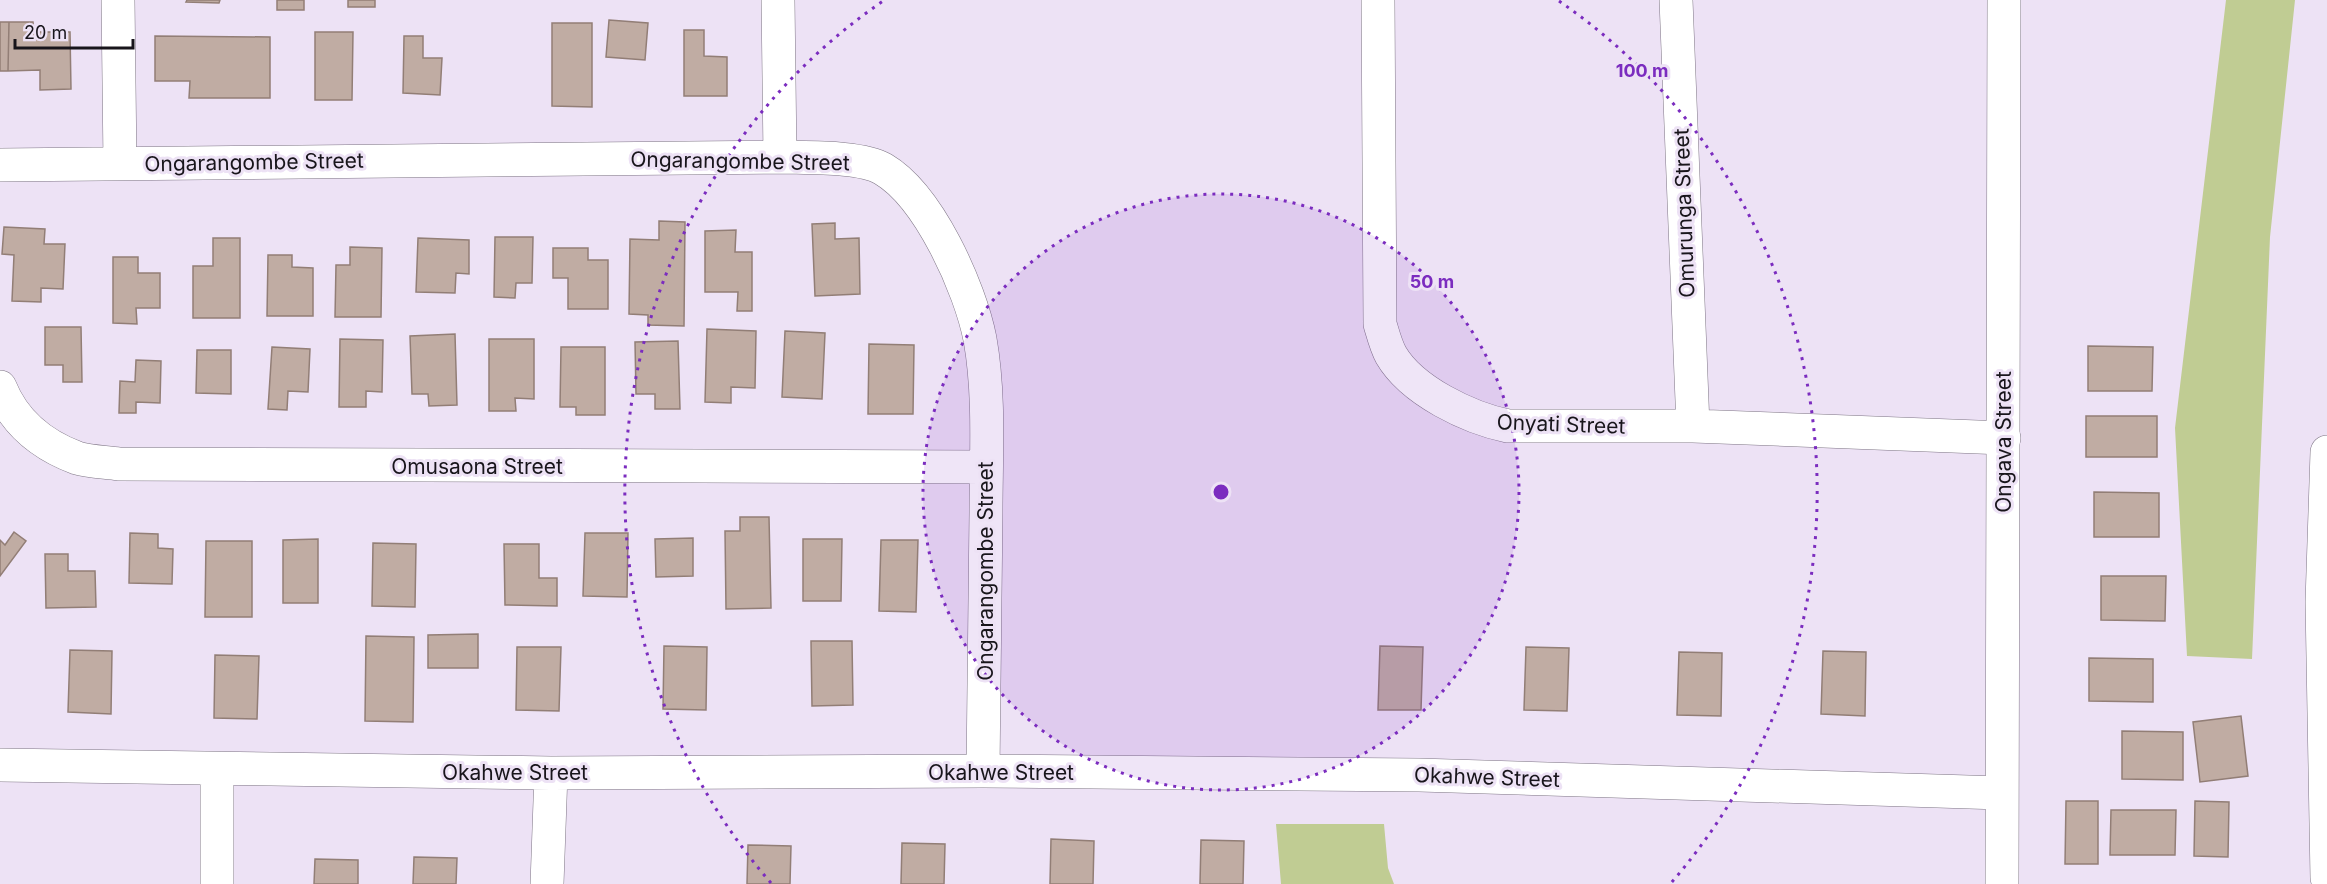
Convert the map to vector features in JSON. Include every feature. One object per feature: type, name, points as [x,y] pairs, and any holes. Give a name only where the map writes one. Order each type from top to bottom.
[{"type":"street","points":[[118,0],[120,164]]},
{"type":"street","points":[[778,0],[780,157]]},
{"type":"street","name":"Onyati Street","points":[[1378,0],[1380,324],[1390,354],[1402,370],[1422,387],[1456,410],[1486,421],[1520,426],[1693,426],[2004,438]]},
{"type":"street","name":"Omurunga Street","points":[[1676,0],[1693,426]]},
{"type":"street","name":"Ongava Street","points":[[2002,884],[2004,0]]},
{"type":"street","name":"Ongarangombe Street","points":[[0,165],[780,157],[846,159],[882,168],[912,192],[934,225],[965,290],[980,339],[985,392],[986,467],[983,771]]},
{"type":"street","name":"Omusaona Street","points":[[0,387],[7,404],[25,427],[45,442],[78,458],[119,464],[986,467]]},
{"type":"street","points":[[2327,452],[2322,613],[2327,878]]},
{"type":"street","name":"Okahwe Street","points":[[0,765],[551,773],[983,771],[1419,775],[2001,793]]},
{"type":"street","points":[[217,769],[217,884]]},
{"type":"street","points":[[547,884],[551,773]]},
{"type":"green space","points":[[2226,0],[2295,0],[2270,237],[2252,659],[2187,656],[2175,428]]},
{"type":"green space","points":[[1276,824],[1384,824],[1388,868],[1394,884],[1281,884]]},
{"type":"building","points":[[187,0],[220,0],[219,3],[186,2]]},
{"type":"building","points":[[277,0],[304,0],[304,10],[277,10]]},
{"type":"building","points":[[348,0],[375,0],[375,7],[348,7]]},
{"type":"building","points":[[609,20],[648,23],[645,60],[606,57]]},
{"type":"building","points":[[0,22],[9,22],[8,71],[0,71]]},
{"type":"building","points":[[9,22],[33,22],[34,32],[70,32],[71,89],[40,90],[40,70],[8,71]]},
{"type":"building","points":[[552,23],[592,23],[592,107],[552,106]]},
{"type":"building","points":[[684,30],[704,30],[704,56],[727,57],[727,96],[684,96]]},
{"type":"building","points":[[315,32],[353,32],[352,100],[315,100]]},
{"type":"building","points":[[155,36],[270,37],[270,98],[189,98],[190,81],[155,81]]},
{"type":"building","points":[[404,36],[423,36],[423,58],[442,58],[440,95],[403,93]]},
{"type":"building","points":[[659,221],[685,222],[684,326],[648,325],[648,315],[629,314],[630,239],[659,240]]},
{"type":"building","points":[[835,223],[835,239],[859,238],[860,294],[815,296],[812,224]]},
{"type":"building","points":[[4,227],[45,229],[44,244],[65,244],[63,289],[41,288],[41,302],[12,301],[14,255],[2,254]]},
{"type":"building","points":[[736,230],[735,252],[752,252],[752,311],[737,311],[738,292],[705,292],[705,231]]},
{"type":"building","points":[[495,237],[533,237],[532,283],[516,283],[515,298],[494,297]]},
{"type":"building","points":[[213,238],[240,238],[240,318],[193,318],[193,266],[213,266]]},
{"type":"building","points":[[418,238],[469,240],[469,274],[456,273],[455,293],[416,292]]},
{"type":"building","points":[[350,247],[382,248],[381,317],[335,317],[336,265],[350,265]]},
{"type":"building","points":[[553,248],[588,248],[588,260],[608,260],[608,309],[568,309],[568,278],[553,278]]},
{"type":"building","points":[[268,255],[292,255],[292,267],[313,268],[313,316],[267,316]]},
{"type":"building","points":[[113,257],[138,257],[138,273],[160,273],[160,308],[136,308],[137,324],[113,323]]},
{"type":"building","points":[[45,327],[81,327],[82,382],[63,382],[63,365],[45,365]]},
{"type":"building","points":[[707,329],[756,331],[755,388],[731,387],[731,403],[705,402]]},
{"type":"building","points":[[785,331],[825,333],[822,399],[782,397]]},
{"type":"building","points":[[455,334],[457,405],[429,406],[428,394],[412,394],[410,336]]},
{"type":"building","points":[[340,339],[383,340],[382,392],[366,391],[366,407],[339,407]]},
{"type":"building","points":[[489,339],[534,339],[534,399],[515,398],[516,411],[489,411]]},
{"type":"building","points":[[678,341],[680,409],[655,409],[655,394],[636,394],[635,342]]},
{"type":"building","points":[[869,344],[914,345],[913,414],[868,414]]},
{"type":"building","points":[[2088,346],[2153,347],[2152,391],[2088,391]]},
{"type":"building","points":[[272,347],[310,349],[308,392],[288,391],[287,410],[268,409]]},
{"type":"building","points":[[561,347],[605,347],[605,415],[576,415],[576,407],[560,407]]},
{"type":"building","points":[[197,350],[231,350],[231,394],[196,393]]},
{"type":"building","points":[[136,360],[161,361],[160,403],[136,402],[136,413],[119,413],[120,381],[135,382]]},
{"type":"building","points":[[2086,416],[2157,416],[2157,457],[2086,457]]},
{"type":"building","points":[[2094,492],[2159,493],[2159,537],[2094,537]]},
{"type":"building","points":[[740,517],[769,517],[771,608],[726,609],[725,531],[740,531]]},
{"type":"building","points":[[14,532],[26,541],[0,576],[0,540],[5,545]]},
{"type":"building","points":[[130,533],[158,534],[158,548],[173,549],[172,584],[129,583]]},
{"type":"building","points":[[585,533],[628,533],[627,597],[583,596]]},
{"type":"building","points":[[693,538],[693,576],[656,577],[655,539]]},
{"type":"building","points":[[318,539],[318,603],[283,603],[283,540]]},
{"type":"building","points":[[803,539],[842,539],[841,601],[803,601]]},
{"type":"building","points":[[881,540],[918,540],[916,612],[879,611]]},
{"type":"building","points":[[206,541],[252,541],[252,617],[205,617]]},
{"type":"building","points":[[373,543],[416,544],[415,607],[372,606]]},
{"type":"building","points":[[504,544],[539,544],[539,578],[557,578],[557,606],[505,605]]},
{"type":"building","points":[[45,554],[68,554],[68,571],[95,571],[96,607],[46,608]]},
{"type":"building","points":[[2101,576],[2166,576],[2165,621],[2101,620]]},
{"type":"building","points":[[478,634],[478,668],[428,668],[428,635]]},
{"type":"building","points":[[366,636],[414,637],[413,722],[365,721]]},
{"type":"building","points":[[811,641],[852,641],[853,705],[812,706]]},
{"type":"building","points":[[664,646],[707,647],[706,710],[663,709]]},
{"type":"building","points":[[1380,646],[1423,647],[1421,710],[1378,710]]},
{"type":"building","points":[[517,647],[561,647],[559,711],[516,710]]},
{"type":"building","points":[[1526,647],[1569,648],[1567,711],[1524,710]]},
{"type":"building","points":[[70,650],[112,651],[111,714],[68,712]]},
{"type":"building","points":[[1823,651],[1866,652],[1865,716],[1821,714]]},
{"type":"building","points":[[1679,652],[1722,653],[1721,716],[1677,715]]},
{"type":"building","points":[[215,655],[259,656],[257,719],[214,718]]},
{"type":"building","points":[[2089,658],[2153,659],[2153,702],[2089,701]]},
{"type":"building","points":[[2241,716],[2248,776],[2200,782],[2193,722]]},
{"type":"building","points":[[2122,731],[2183,732],[2183,780],[2122,779]]},
{"type":"building","points":[[2066,801],[2098,801],[2098,864],[2065,864]]},
{"type":"building","points":[[2195,801],[2229,802],[2228,857],[2194,856]]},
{"type":"building","points":[[2111,810],[2176,810],[2175,855],[2110,855]]},
{"type":"building","points":[[1051,839],[1094,841],[1093,884],[1050,884]]},
{"type":"building","points":[[1201,840],[1244,841],[1243,884],[1200,884]]},
{"type":"building","points":[[902,843],[945,844],[944,884],[901,884]]},
{"type":"building","points":[[748,845],[791,846],[790,884],[747,884]]},
{"type":"building","points":[[414,857],[457,858],[456,884],[413,884]]},
{"type":"building","points":[[315,859],[358,860],[358,884],[314,884]]}]
